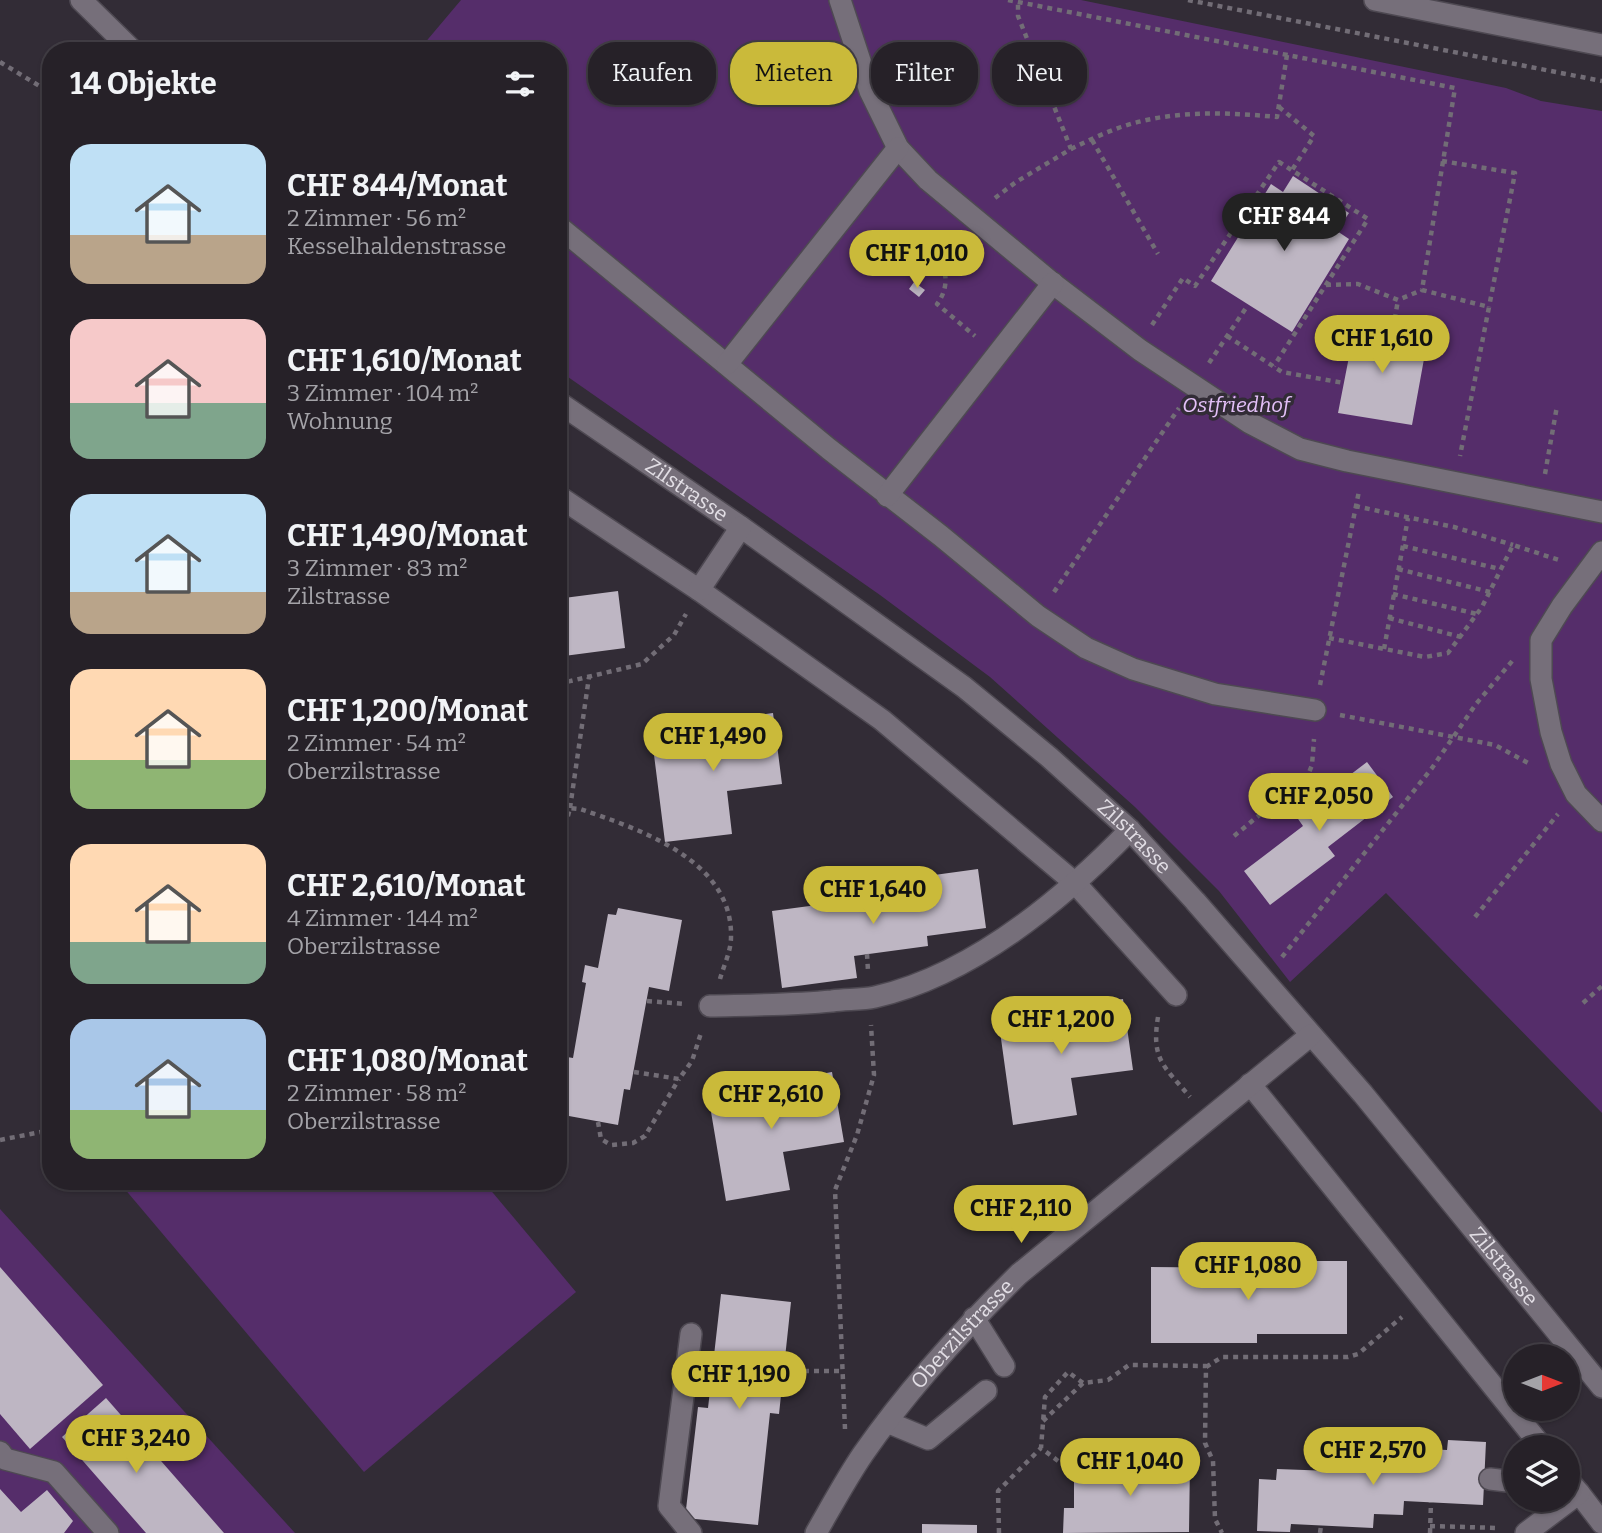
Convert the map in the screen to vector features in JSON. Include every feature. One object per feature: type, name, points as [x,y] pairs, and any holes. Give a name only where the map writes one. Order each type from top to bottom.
[{"type":"street","points":[[80,0],[124,42]]},
{"type":"street","points":[[840,0],[870,91],[898,148],[928,180],[1053,283],[1137,347],[1194,386],[1250,422],[1300,449],[1347,461],[1602,512]]},
{"type":"street","points":[[1375,0],[1602,45]]},
{"type":"street","points":[[727,364],[898,148]]},
{"type":"street","points":[[567,233],[887,496],[941,536],[1038,616],[1086,648],[1133,669],[1215,694],[1315,710]]},
{"type":"street","points":[[887,496],[1053,283]]},
{"type":"street","name":"Zilstrasse","points":[[567,408],[741,527],[964,687],[1049,757],[1130,830],[1363,1094],[1602,1388]]},
{"type":"street","points":[[567,502],[699,590],[882,720],[1075,883],[1176,995]]},
{"type":"street","points":[[699,590],[741,527]]},
{"type":"street","points":[[1602,552],[1562,606],[1541,640],[1541,679],[1551,732],[1561,764],[1576,794],[1602,821]]},
{"type":"street","points":[[710,1006],[793,1004],[869,997],[938,976],[995,944],[1075,883],[1130,830]]},
{"type":"street","name":"Oberzilstrasse","points":[[816,1533],[862,1456],[909,1392],[974,1318],[1019,1274],[1311,1035]]},
{"type":"street","points":[[1250,1084],[1532,1435]]},
{"type":"street","points":[[974,1318],[1004,1366]]},
{"type":"street","points":[[691,1335],[669,1506],[691,1533]]},
{"type":"street","points":[[887,1422],[928,1439],[986,1391]]},
{"type":"street","points":[[0,1452],[5,1458],[54,1472],[108,1533]]},
{"type":"street","points":[[1490,1479],[1503,1480]]},
{"type":"street","points":[[1580,1496],[1602,1523]]},
{"type":"street","points":[[1529,1531],[1548,1512]]},
{"type":"path","points":[[1008,0],[1455,88],[1422,290]]},
{"type":"path","points":[[1188,0],[1602,81]]},
{"type":"path","points":[[1018,2],[1018,16],[1071,149]]},
{"type":"path","points":[[972,217],[1016,182],[1071,149],[1119,128],[1171,116],[1208,113],[1277,117],[1287,55]]},
{"type":"path","points":[[0,62],[42,88]]},
{"type":"path","points":[[1279,106],[1314,136],[1292,170]]},
{"type":"path","points":[[1092,139],[1158,254]]},
{"type":"path","points":[[1443,161],[1515,173],[1455,481]]},
{"type":"path","points":[[1137,347],[1183,278],[1195,286],[1279,162],[1368,219],[1274,366]]},
{"type":"path","points":[[837,225],[900,272],[912,260],[924,256],[938,262],[947,277],[945,293],[937,304],[997,355]]},
{"type":"path","points":[[938,262],[948,248]]},
{"type":"path","points":[[1326,285],[1358,284],[1398,300],[1422,290],[1489,307]]},
{"type":"path","points":[[1393,329],[1398,300]]},
{"type":"path","points":[[1194,386],[1248,304]]},
{"type":"path","points":[[1227,336],[1282,372],[1344,383]]},
{"type":"path","points":[[1540,499],[1557,406]]},
{"type":"path","points":[[1038,616],[1179,408]]},
{"type":"path","points":[[1234,836],[1308,775],[1314,754],[1315,710],[1358,494]]},
{"type":"path","points":[[1356,506],[1454,527],[1557,558],[1586,573]]},
{"type":"path","points":[[1384,649],[1408,518]]},
{"type":"path","points":[[1329,638],[1425,657],[1448,653],[1477,614],[1513,545]]},
{"type":"path","points":[[1402,546],[1500,569]]},
{"type":"path","points":[[1398,569],[1490,592]]},
{"type":"path","points":[[567,682],[642,664],[674,635],[699,590]]},
{"type":"path","points":[[1393,593],[1477,614]]},
{"type":"path","points":[[1389,618],[1461,637]]},
{"type":"path","points":[[1272,958],[1279,959],[1286,953],[1432,768],[1476,704],[1522,649],[1541,640]]},
{"type":"path","points":[[567,820],[589,677]]},
{"type":"path","points":[[1315,710],[1495,745],[1538,768]]},
{"type":"path","points":[[1475,917],[1541,832],[1576,794]]},
{"type":"path","points":[[570,808],[580,809],[648,834],[696,864],[711,880],[730,916],[731,938],[727,958],[692,1061],[645,1136],[633,1143],[611,1145],[601,1139],[598,1122]]},
{"type":"path","points":[[1583,1003],[1602,986]]},
{"type":"path","points":[[1176,995],[1158,1012],[1155,1034],[1158,1058],[1208,1119]]},
{"type":"path","points":[[845,1431],[835,1190],[857,1135],[874,1075],[869,997]]},
{"type":"path","points":[[647,1000],[710,1006]]},
{"type":"path","points":[[634,1072],[679,1079]]},
{"type":"path","points":[[0,1140],[42,1132]]},
{"type":"path","points":[[1043,1421],[1083,1383],[1108,1380],[1129,1365],[1206,1367],[1222,1357],[1334,1357],[1358,1354],[1423,1299]]},
{"type":"path","points":[[1206,1367],[1205,1443],[1213,1461],[1215,1519],[1222,1533]]},
{"type":"path","points":[[784,1371],[842,1371]]},
{"type":"path","points":[[999,1533],[998,1491],[1041,1448],[1045,1397],[1068,1372],[1083,1383]]},
{"type":"path","points":[[1041,1448],[1074,1473]]},
{"type":"path","points":[[1430,1533],[1431,1502]]},
{"type":"path","points":[[1320,1533],[1321,1525]]},
{"type":"path","points":[[1430,1526],[1529,1531]]},
{"type":"green space","name":"Ostfriedhof","points":[[461,0],[1081,0],[1506,88],[1541,101],[1602,111],[1602,1113],[1386,893],[1290,982],[1219,891],[1135,807],[990,677],[880,595],[567,376],[567,42],[426,42]]},
{"type":"green space","points":[[126,1190],[491,1190],[576,1292],[364,1472]]},
{"type":"green space","points":[[0,1209],[295,1533],[0,1533]]},
{"type":"building","points":[[1293,176],[1349,213],[1337,231],[1349,239],[1292,332],[1211,281],[1271,184],[1283,192]]},
{"type":"building","points":[[914,282],[925,290],[919,297],[909,289]]},
{"type":"building","points":[[1356,321],[1419,333],[1415,358],[1424,359],[1412,425],[1338,413]]},
{"type":"building","points":[[618,591],[625,648],[567,656],[567,598]]},
{"type":"building","points":[[773,713],[782,784],[727,791],[732,834],[665,842],[652,739],[698,733],[696,723]]},
{"type":"building","points":[[1367,762],[1393,797],[1328,847],[1335,856],[1270,905],[1244,871],[1303,826],[1296,816]]},
{"type":"building","points":[[978,869],[986,928],[927,936],[928,946],[854,956],[857,978],[782,988],[772,911],[832,903],[831,898],[928,885],[927,876]]},
{"type":"building","points":[[618,908],[682,920],[669,991],[649,987],[630,1090],[624,1089],[618,1125],[567,1116],[567,1057],[573,1058],[586,983],[582,982],[585,965],[598,968],[608,914],[616,915]]},
{"type":"building","points":[[1123,999],[1133,1070],[1071,1078],[1077,1115],[1013,1125],[998,1017]]},
{"type":"building","points":[[832,1072],[844,1142],[783,1152],[790,1190],[726,1201],[708,1094]]},
{"type":"building","points":[[1261,1261],[1347,1261],[1347,1334],[1257,1334],[1257,1343],[1151,1343],[1151,1267],[1261,1268]]},
{"type":"building","points":[[0,1267],[103,1385],[30,1449],[0,1414]]},
{"type":"building","points":[[721,1294],[791,1302],[779,1414],[770,1413],[758,1525],[685,1518],[698,1407],[708,1408]]},
{"type":"building","points":[[106,1398],[224,1533],[146,1533],[62,1437]]},
{"type":"building","points":[[1448,1440],[1486,1442],[1483,1505],[1404,1501],[1403,1515],[1374,1514],[1373,1528],[1291,1524],[1290,1532],[1257,1531],[1259,1479],[1276,1480],[1277,1469],[1332,1471],[1332,1459],[1389,1462],[1389,1447],[1447,1450]]},
{"type":"building","points":[[1074,1463],[1190,1463],[1189,1532],[1063,1533],[1064,1508],[1074,1508]]},
{"type":"building","points":[[0,1489],[21,1512],[47,1490],[73,1521],[64,1533],[0,1533]]},
{"type":"building","points":[[922,1524],[977,1525],[977,1533],[922,1533]]}]
